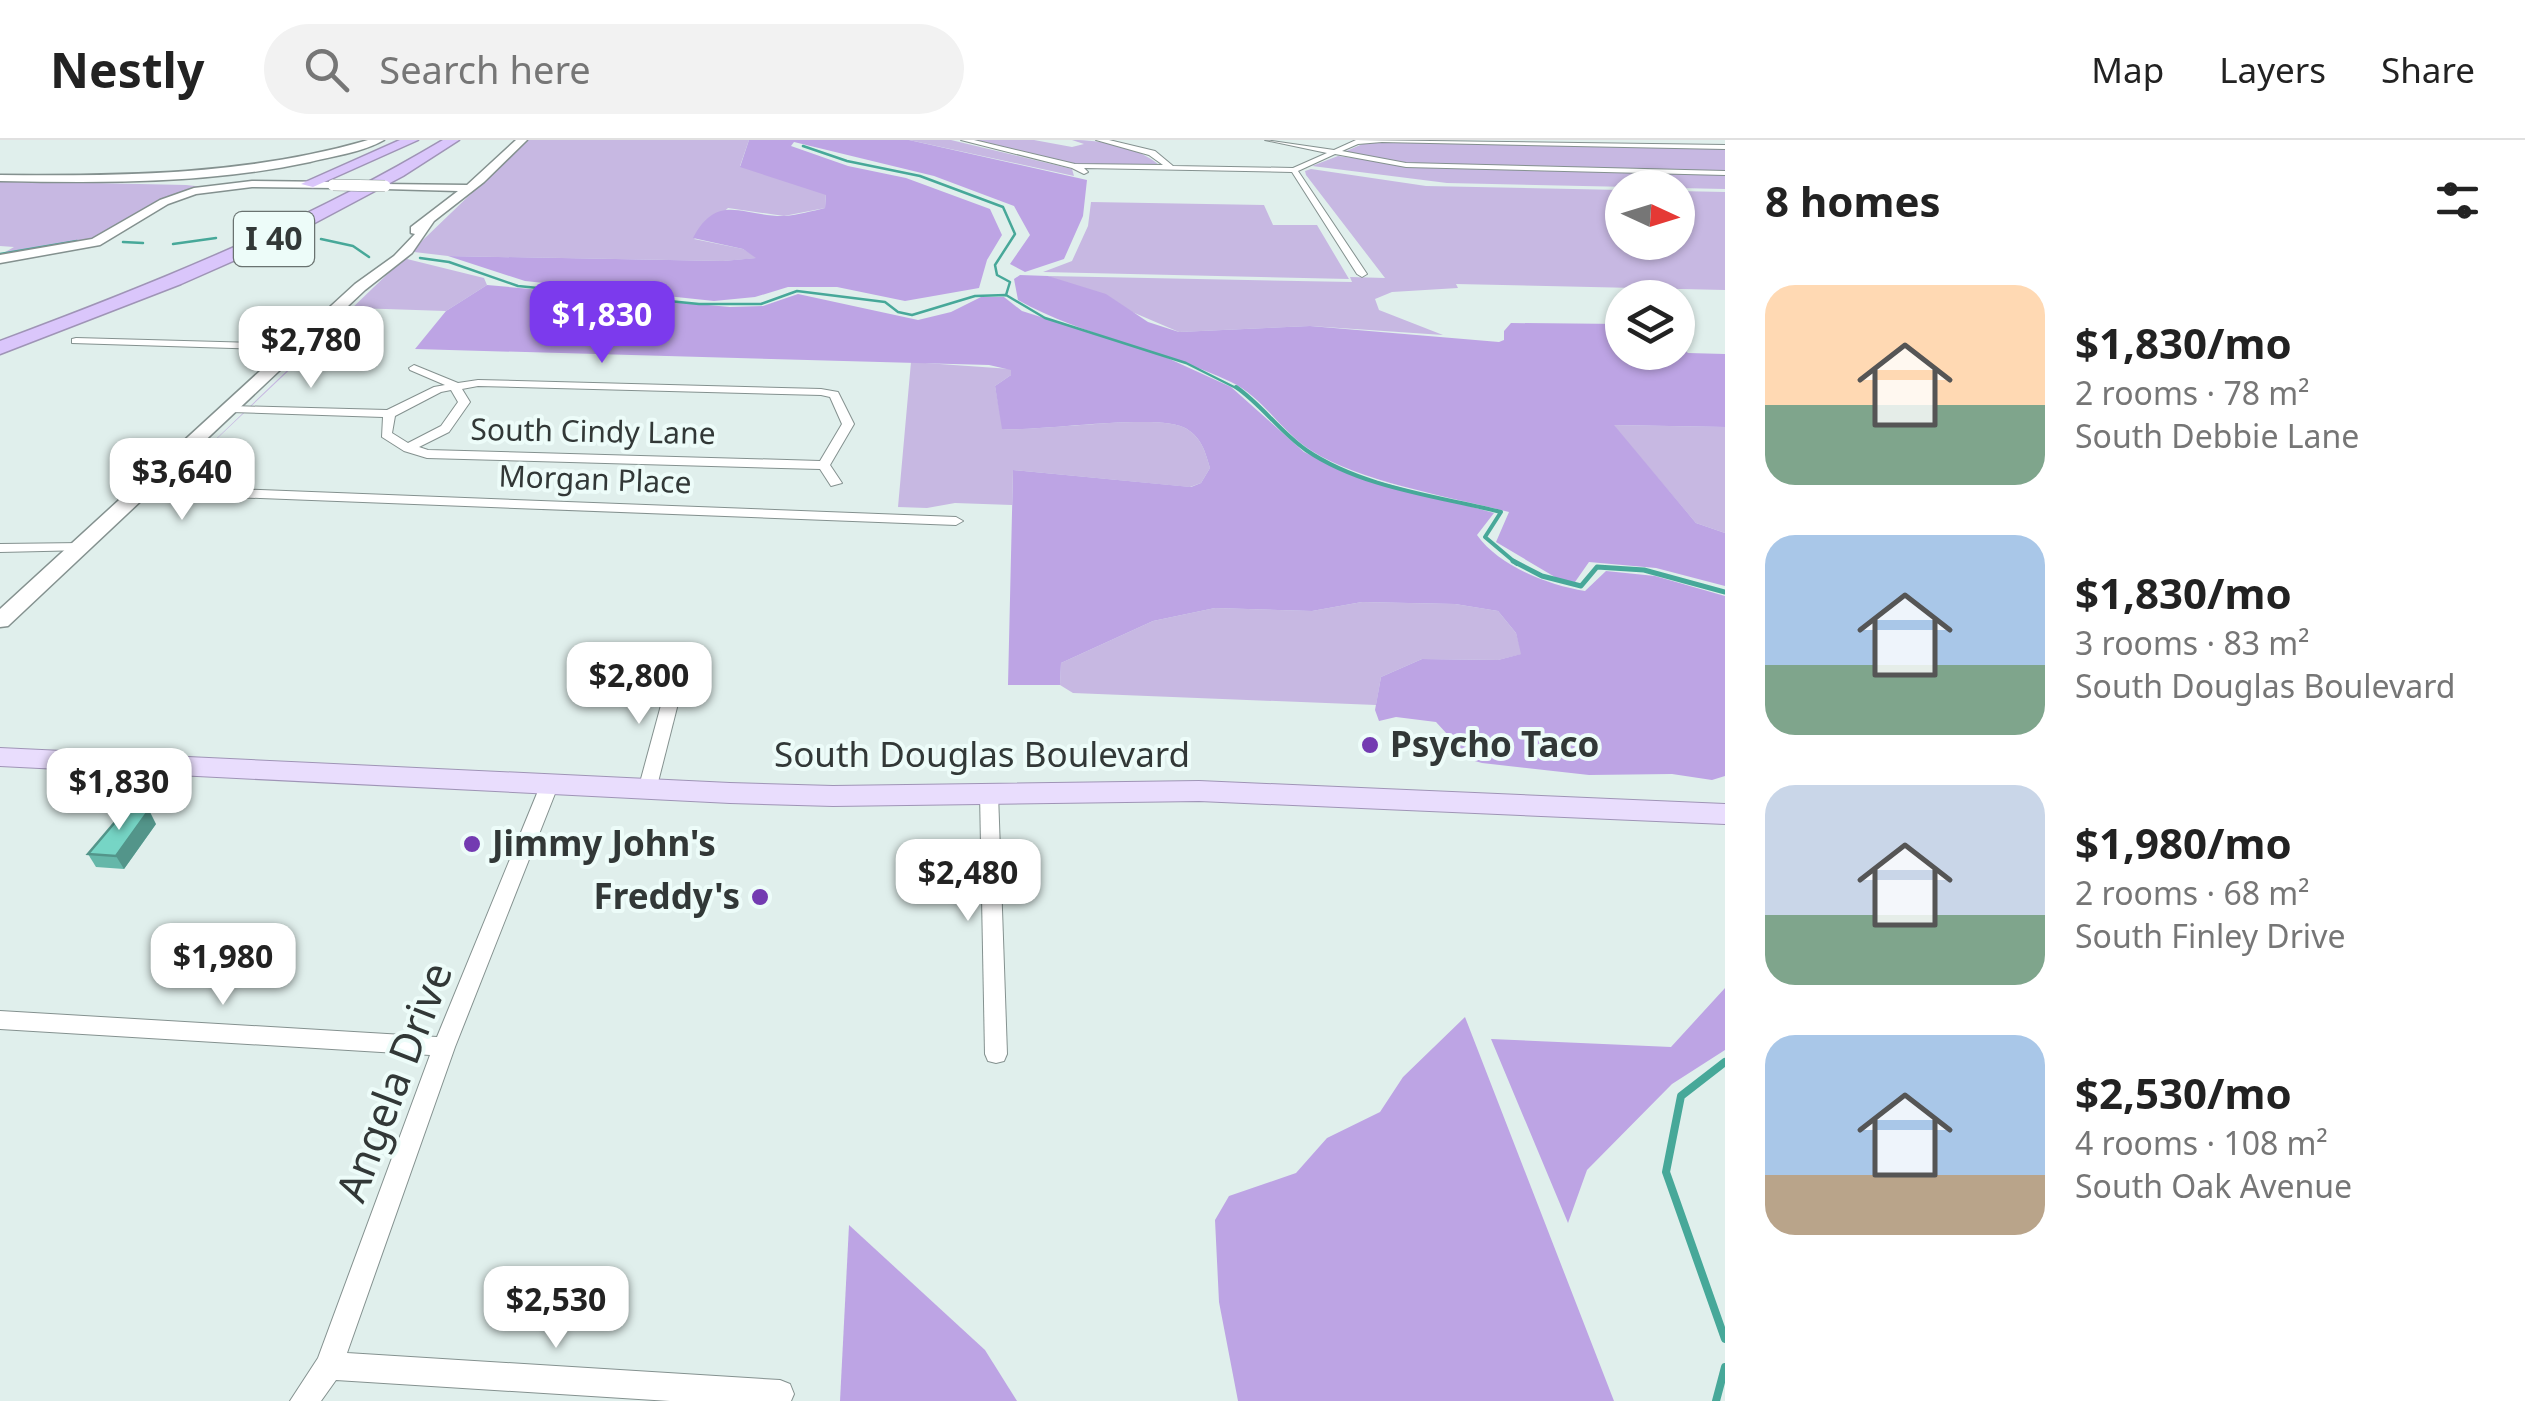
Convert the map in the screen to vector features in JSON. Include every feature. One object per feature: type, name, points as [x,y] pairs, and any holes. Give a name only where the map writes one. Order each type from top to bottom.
[{"type":"highway","points":[[288,184],[321,182],[410,140]]},
{"type":"highway","name":"I 40","points":[[0,335],[61,314],[286,221],[429,140]]},
{"type":"highway","name":"I 40","points":[[0,348],[182,279],[323,215],[452,140]]},
{"type":"highway","points":[[411,186],[464,140]]},
{"type":"highway","points":[[0,360],[182,279]]},
{"type":"main road","points":[[0,178],[121,180],[278,164],[379,140]]},
{"type":"main road","points":[[466,188],[469,180],[511,140]]},
{"type":"main road","points":[[0,621],[294,347],[424,234],[428,222],[522,140]]},
{"type":"main road","points":[[321,182],[466,188]]},
{"type":"main road","points":[[0,262],[96,247],[181,200],[220,187],[288,184]]},
{"type":"main road","name":"South Douglas Boulevard","points":[[0,757],[798,796],[1199,791],[1725,814]]},
{"type":"street","points":[[965,140],[1075,166],[1294,170],[1358,142],[1383,140],[1725,147]]},
{"type":"street","points":[[1100,140],[1152,153],[1171,168]]},
{"type":"street","points":[[1269,140],[1424,166],[1725,173]]},
{"type":"street","points":[[1075,166],[1084,172]]},
{"type":"street","points":[[1294,170],[1362,274]]},
{"type":"street","points":[[76,341],[294,347]]},
{"type":"street","points":[[414,368],[453,384],[834,394],[848,424],[824,464],[836,483]]},
{"type":"street","points":[[389,414],[386,434],[408,448],[437,436],[463,407],[453,384]]},
{"type":"street","points":[[231,409],[389,414],[453,384]]},
{"type":"street","name":"South Cindy Lane","points":[[408,448],[427,454],[824,464]]},
{"type":"street","name":"Morgan Place","points":[[133,498],[170,502],[232,494],[956,521]]},
{"type":"street","points":[[0,548],[82,547]]},
{"type":"street","points":[[647,790],[678,672]]},
{"type":"street","name":"Angela Drive","points":[[304,1401],[329,1366],[444,1047],[549,786]]},
{"type":"street","points":[[990,793],[996,1054]]},
{"type":"street","points":[[0,1020],[444,1047]]},
{"type":"street","points":[[329,1366],[780,1394]]},
{"type":"shaded area","points":[[527,140],[749,140],[740,166],[826,194],[825,208],[784,216],[728,208],[694,239],[743,249],[758,258],[723,261],[448,256],[414,252],[407,259],[484,278],[487,285],[446,311],[355,308],[169,484]]},
{"type":"shaded area","points":[[749,140],[909,140],[1087,180],[1083,216],[1064,259],[1025,272],[1010,264],[1030,235],[1014,206],[934,176],[794,142],[791,146],[848,166],[906,178],[990,209],[1002,235],[987,260],[979,288],[905,301],[837,287],[788,287],[755,297],[714,301],[525,281],[448,256],[723,261],[756,258],[743,249],[693,238],[702,224],[722,211],[795,215],[825,208],[826,195],[740,167]]},
{"type":"shaded area","points":[[909,140],[951,140],[1072,169],[1074,176]]},
{"type":"shaded area","points":[[976,140],[1034,140],[1072,147],[1084,144],[1072,140],[1095,141],[1129,149],[1159,165],[1076,164]]},
{"type":"shaded area","points":[[1367,142],[1725,148],[1725,171],[1393,163],[1342,153]]},
{"type":"shaded area","points":[[1338,156],[1430,168],[1605,172],[1605,186],[1447,183],[1312,166]]},
{"type":"shaded area","points":[[1305,171],[1426,186],[1605,190],[1605,260],[1695,260],[1695,191],[1725,192],[1725,290],[1695,289],[1695,280],[1605,280],[1605,287],[1456,284],[1458,288],[1392,292],[1375,299],[1379,310],[1443,335],[1310,326],[1179,332],[1048,276],[1352,282],[1350,277],[1385,278]]},
{"type":"shaded area","points":[[1695,174],[1725,175],[1725,189],[1695,188]]},
{"type":"shaded area","points":[[0,181],[204,187],[166,198],[86,243],[0,255],[14,247],[0,246]]},
{"type":"shaded area","points":[[1091,202],[1264,205],[1273,225],[1317,225],[1349,279],[1043,272],[1072,261],[1088,226]]},
{"type":"shaded area","points":[[1020,275],[1048,276],[1106,294],[1148,322],[1179,332],[1310,326],[1499,342],[1504,340],[1504,331],[1511,323],[1605,324],[1605,370],[1695,370],[1695,353],[1725,354],[1725,427],[1614,425],[1696,523],[1725,533],[1725,586],[1656,568],[1589,562],[1575,582],[1560,580],[1496,542],[1509,512],[1407,488],[1332,462],[1301,443],[1253,397],[1231,382],[1043,313],[1018,300],[1014,279]]},
{"type":"shaded area","points":[[487,285],[730,307],[763,306],[798,294],[918,320],[951,312],[981,297],[1004,297],[1022,311],[1163,356],[1231,387],[1304,452],[1348,473],[1494,513],[1477,535],[1498,556],[1540,579],[1585,591],[1606,571],[1655,576],[1725,596],[1725,776],[1712,780],[1672,774],[1589,775],[1482,763],[1471,760],[1436,722],[1396,717],[1379,721],[1375,710],[1381,677],[1422,659],[1498,660],[1521,654],[1516,633],[1498,611],[1455,604],[1362,602],[1312,611],[1215,608],[1153,621],[1061,663],[1060,685],[1008,685],[1013,470],[1191,487],[1201,483],[1210,468],[1202,446],[1187,429],[1173,424],[1127,422],[1002,429],[995,386],[1011,375],[1011,370],[989,365],[415,349],[446,311]]},
{"type":"shaded area","points":[[911,362],[1011,369],[1011,375],[995,386],[1003,429],[1127,422],[1173,424],[1196,437],[1210,468],[1201,483],[1190,487],[1013,470],[1012,505],[898,507]]},
{"type":"shaded area","points":[[1613,425],[1725,427],[1725,533],[1696,523]]},
{"type":"shaded area","points":[[1362,602],[1455,604],[1498,611],[1516,633],[1522,654],[1498,660],[1422,659],[1381,677],[1376,705],[1073,693],[1060,685],[1061,663],[1153,621],[1215,608],[1312,611]]},
{"type":"shaded area","points":[[1725,988],[1725,1050],[1672,1084],[1587,1170],[1568,1223],[1491,1039],[1671,1047]]},
{"type":"shaded area","points":[[1465,1017],[1614,1401],[1238,1401],[1219,1302],[1215,1220],[1229,1196],[1296,1173],[1327,1138],[1380,1112],[1403,1077]]},
{"type":"shaded area","points":[[849,1225],[985,1350],[1017,1401],[840,1401]]},
{"type":"building","points":[[127,808],[149,810],[116,856],[88,854]]},
{"type":"waterway","points":[[803,146],[847,161],[920,176],[1003,207],[1015,234],[995,265],[997,275],[1010,282],[1006,295]]},
{"type":"waterway","points":[[173,244],[216,238]]},
{"type":"waterway","points":[[321,239],[353,246],[369,257]]},
{"type":"waterway","points":[[0,254],[77,241]]},
{"type":"waterway","points":[[123,242],[143,243]]},
{"type":"waterway","points":[[420,258],[449,262],[518,286],[699,304],[761,304],[797,291],[885,302],[898,312],[912,315],[975,296],[1006,295]]},
{"type":"waterway","points":[[1006,295],[1045,318],[1186,363],[1239,390]]},
{"type":"waterway","points":[[1239,390],[1297,443],[1328,463],[1375,482],[1501,512],[1485,537],[1514,562]]},
{"type":"waterway","points":[[1514,562],[1542,576],[1581,586],[1597,567],[1644,570],[1725,592]]},
{"type":"waterway","points":[[1725,1062],[1681,1096],[1666,1172],[1725,1339]]},
{"type":"waterway","points":[[1716,1401],[1725,1367]]},
{"type":"place","name":"Psycho Taco","points":[[1370,745]]},
{"type":"place","name":"Jimmy John's","points":[[472,844]]},
{"type":"place","name":"Freddy's","points":[[760,897]]}]
